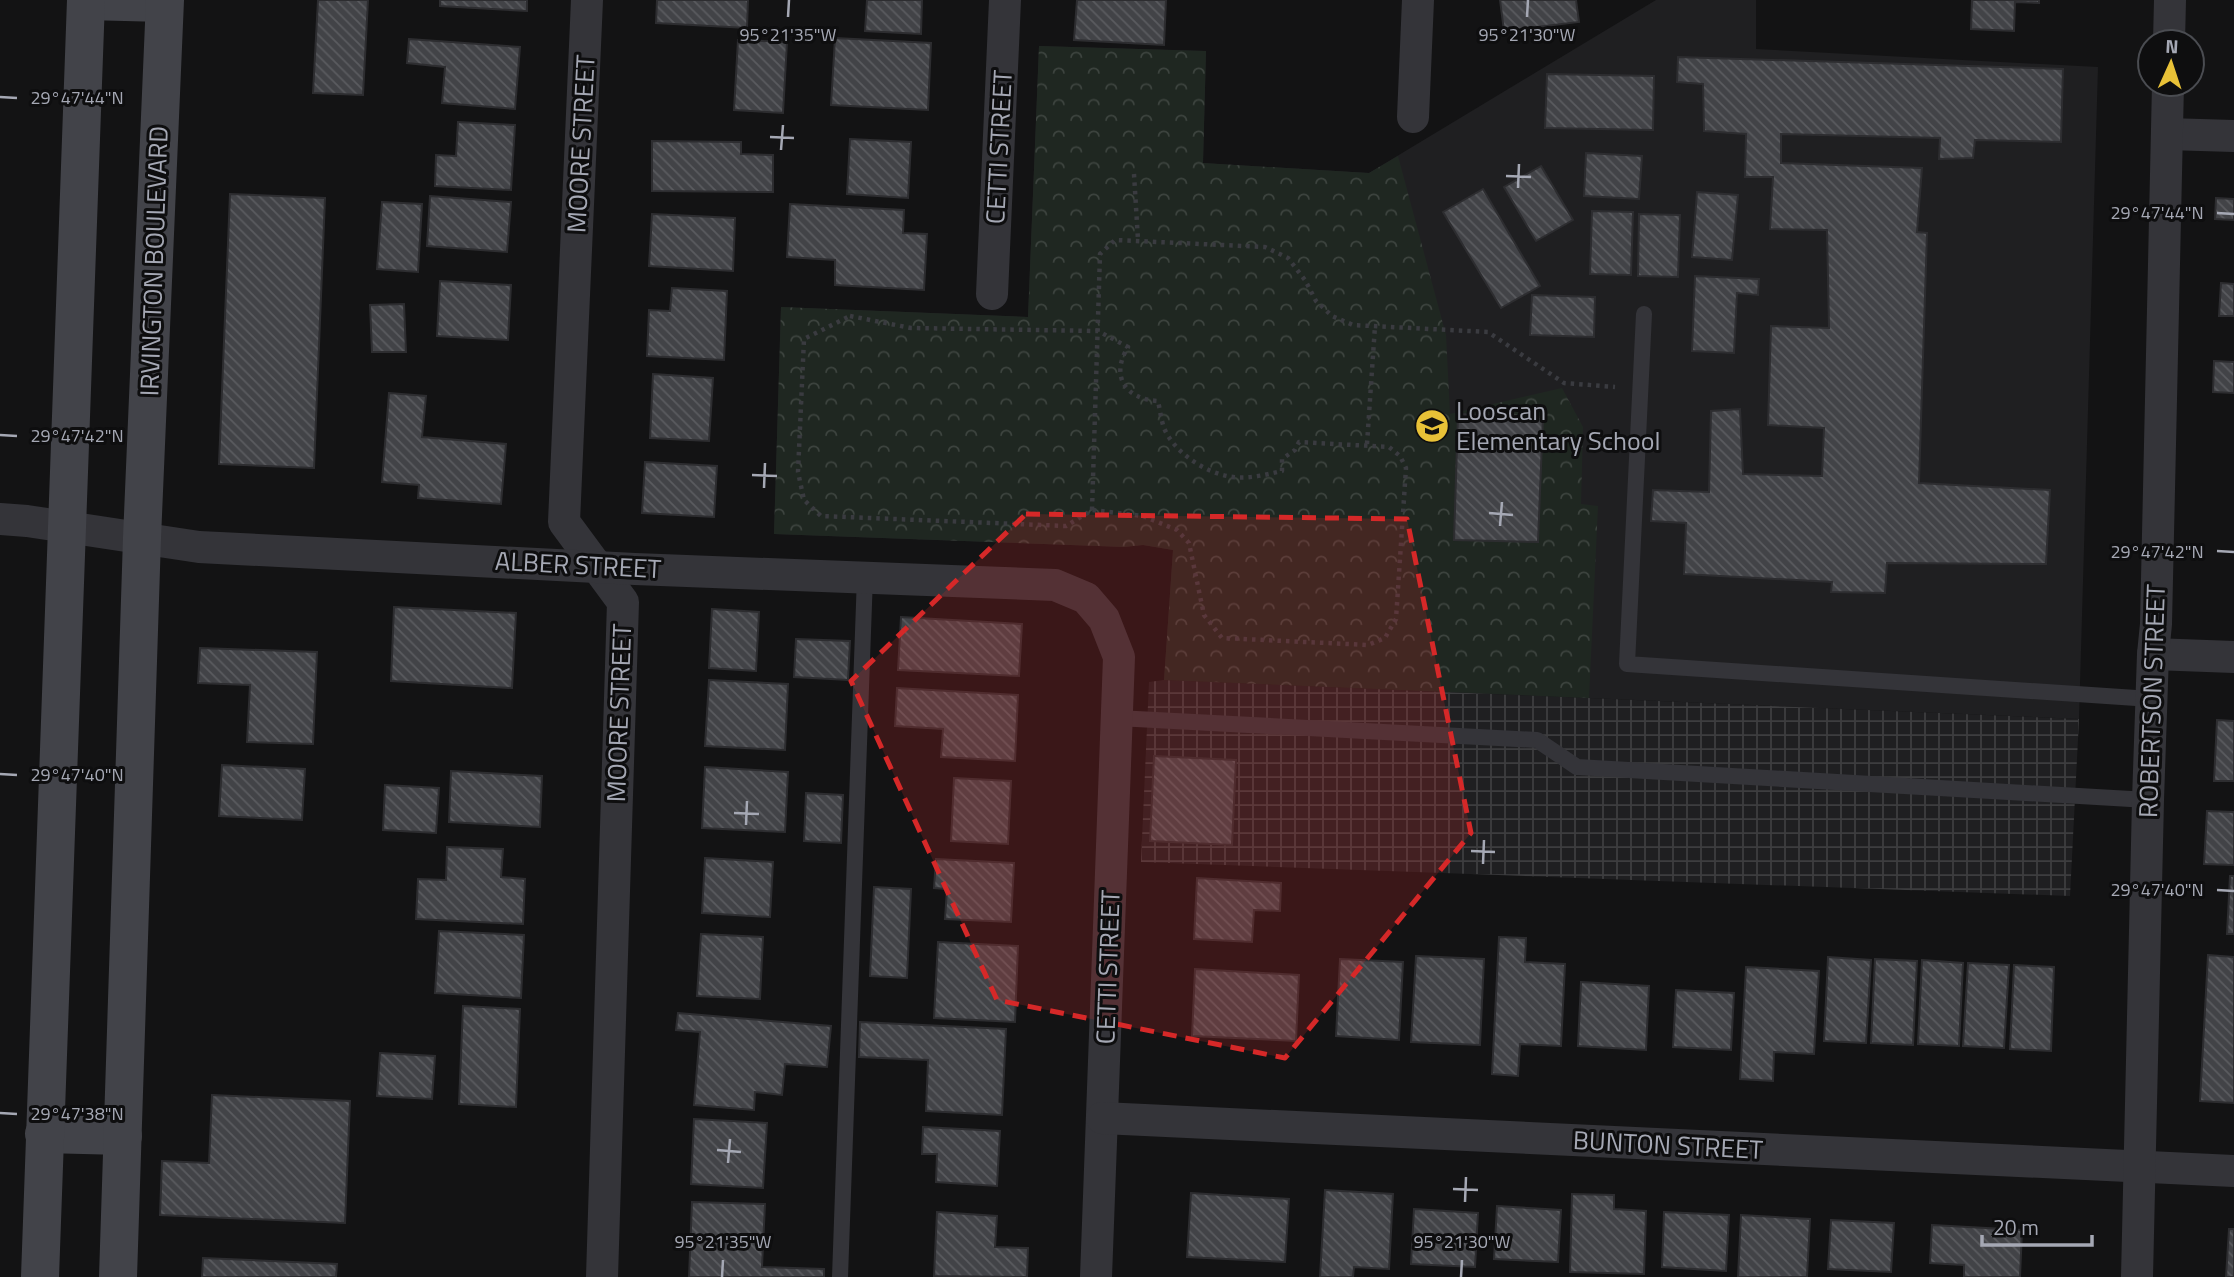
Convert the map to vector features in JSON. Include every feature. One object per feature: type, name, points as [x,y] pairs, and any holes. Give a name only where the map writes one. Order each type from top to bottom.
[{"type":"main road","points":[[40,1277],[86,1],[164,1]]},
{"type":"main road","name":"IRVINGTON BOULEVARD","points":[[118,1277],[142,538],[164,1]]},
{"type":"main road","points":[[44,1134],[122,1136]]},
{"type":"street","name":"MOORE STREET","points":[[587,0],[564,522],[623,602],[602,1277]]},
{"type":"street","name":"CETTI STREET","points":[[992,294],[1005,0]]},
{"type":"street","points":[[1413,117],[1418,0]]},
{"type":"street","points":[[2169,28],[2170,0]]},
{"type":"street","name":"ROBERTSON STREET","points":[[2137,1277],[2168,98]]},
{"type":"street","points":[[2167,134],[2234,136]]},
{"type":"street","name":"ALBER STREET","points":[[0,519],[199,547],[1055,585],[1086,598],[1104,619],[1119,657]]},
{"type":"street","points":[[2153,654],[2234,657]]},
{"type":"street","name":"CETTI STREET","points":[[1096,1277],[1119,657]]},
{"type":"street","name":"BUNTON STREET","points":[[1102,1118],[2234,1171]]},
{"type":"lane","points":[[1644,314],[1627,664],[2151,699]]},
{"type":"lane","points":[[840,1277],[865,576]]},
{"type":"lane","points":[[1117,718],[1537,740],[1577,767],[2148,800]]},
{"type":"path","points":[[1135,174],[1138,240]]},
{"type":"path","points":[[1092,510],[1101,254],[1115,240],[1265,247],[1288,258],[1306,280],[1315,301],[1332,316],[1353,324],[1488,332],[1564,383],[1641,390]]},
{"type":"path","points":[[850,316],[911,328],[1098,331],[1128,347],[1119,368],[1127,390],[1136,397],[1158,401],[1165,429],[1178,449],[1201,467],[1228,477],[1254,477],[1282,471],[1282,458],[1295,450],[1299,442],[1389,446],[1401,456],[1406,468],[1398,609],[1396,619],[1385,638],[1368,645],[1222,638],[1204,615],[1189,543],[1177,530],[1143,516],[1092,510],[1066,526],[821,516],[804,500],[798,472],[804,339],[850,316]]},
{"type":"path","points":[[1367,444],[1375,326]]},
{"type":"highlighted area","points":[[1026,514],[1407,519],[1471,833],[1285,1058],[997,1000],[851,681]]},
{"type":"shaded area","name":"Looscan Elementary School","points":[[1656,0],[1756,0],[1756,49],[2098,67],[2079,719],[1164,680],[1173,550],[1143,545],[1124,547],[774,534],[781,307],[1028,317],[1039,46],[1206,51],[1203,163],[1369,173]]},
{"type":"shaded area","points":[[1164,680],[2079,719],[2070,896],[1141,862],[1149,682]]},
{"type":"green space","points":[[1039,46],[1206,51],[1203,163],[1369,173],[1398,156],[1446,335],[1450,414],[1562,388],[1583,427],[1581,504],[1598,506],[1589,698],[1164,680],[1173,550],[1143,545],[1124,547],[774,534],[781,307],[1028,317]]},
{"type":"building","points":[[318,0],[368,0],[363,95],[313,93]]},
{"type":"building","points":[[440,0],[527,0],[527,11],[440,6]]},
{"type":"building","points":[[657,0],[748,0],[747,28],[656,23]]},
{"type":"building","points":[[867,0],[922,0],[921,34],[865,31]]},
{"type":"building","points":[[1077,0],[1166,0],[1164,45],[1074,40]]},
{"type":"building","points":[[1500,0],[1576,0],[1579,22],[1504,31]]},
{"type":"building","points":[[1972,0],[2039,0],[2039,3],[2015,2],[2014,31],[1971,29]]},
{"type":"building","points":[[835,38],[931,43],[928,110],[831,105]]},
{"type":"building","points":[[409,39],[520,47],[515,109],[442,103],[445,67],[407,63]]},
{"type":"building","points":[[738,40],[787,42],[783,113],[734,110]]},
{"type":"building","points":[[1678,57],[2063,69],[2061,142],[1975,140],[1973,158],[1939,159],[1940,138],[1781,134],[1781,163],[1922,168],[1917,232],[1927,233],[1919,483],[2050,490],[2046,564],[1887,563],[1885,593],[1831,592],[1832,582],[1684,574],[1686,523],[1651,521],[1653,490],[1709,492],[1711,411],[1740,409],[1743,474],[1822,476],[1824,428],[1768,425],[1771,326],[1829,328],[1827,230],[1770,229],[1773,177],[1745,177],[1746,134],[1704,131],[1703,84],[1677,82]]},
{"type":"building","points":[[1547,74],[1654,76],[1653,130],[1545,128]]},
{"type":"building","points":[[458,122],[515,125],[511,190],[435,186],[436,155],[456,156]]},
{"type":"building","points":[[850,139],[911,142],[908,198],[847,194]]},
{"type":"building","points":[[652,141],[741,142],[741,154],[773,155],[773,192],[652,191]]},
{"type":"building","points":[[1586,153],[1642,156],[1639,199],[1584,196]]},
{"type":"building","points":[[1541,166],[1573,220],[1536,241],[1504,187]]},
{"type":"building","points":[[1483,189],[1540,286],[1501,308],[1443,212]]},
{"type":"building","points":[[1697,192],[1738,195],[1732,260],[1692,257]]},
{"type":"building","points":[[230,194],[325,198],[314,468],[219,464]]},
{"type":"building","points":[[430,196],[511,202],[507,252],[427,246]]},
{"type":"building","points":[[2216,198],[2234,199],[2234,220],[2215,219]]},
{"type":"building","points":[[382,202],[422,204],[418,272],[377,269]]},
{"type":"building","points":[[790,204],[904,210],[903,233],[927,234],[924,290],[835,285],[835,260],[787,257]]},
{"type":"building","points":[[1592,211],[1633,212],[1631,275],[1590,274]]},
{"type":"building","points":[[652,214],[735,218],[733,271],[649,266]]},
{"type":"building","points":[[1639,214],[1680,215],[1678,277],[1638,276]]},
{"type":"building","points":[[1695,276],[1759,279],[1758,295],[1737,293],[1734,353],[1692,351]]},
{"type":"building","points":[[440,281],[511,285],[508,340],[437,336]]},
{"type":"building","points":[[2221,283],[2234,284],[2234,316],[2219,316]]},
{"type":"building","points":[[672,288],[727,291],[724,360],[647,356],[649,310],[670,311]]},
{"type":"building","points":[[1532,295],[1595,297],[1594,337],[1530,335]]},
{"type":"building","points":[[404,304],[406,352],[372,352],[370,305]]},
{"type":"building","points":[[2214,361],[2234,362],[2234,393],[2213,392]]},
{"type":"building","points":[[653,374],[713,378],[709,441],[650,438]]},
{"type":"building","points":[[389,393],[426,396],[422,437],[506,444],[501,504],[418,498],[419,485],[382,482]]},
{"type":"building","points":[[1458,414],[1543,417],[1538,542],[1454,540]]},
{"type":"building","points":[[645,462],[717,466],[714,517],[642,513]]},
{"type":"building","points":[[394,607],[516,613],[512,688],[391,681]]},
{"type":"building","points":[[712,609],[759,612],[756,671],[709,668]]},
{"type":"building","points":[[901,617],[1022,624],[1019,676],[898,670]]},
{"type":"building","points":[[796,639],[850,641],[848,680],[794,677]]},
{"type":"building","points":[[200,648],[317,652],[313,744],[247,742],[250,685],[198,683]]},
{"type":"building","points":[[709,680],[788,684],[785,750],[705,746]]},
{"type":"building","points":[[897,688],[1018,695],[1015,761],[941,757],[943,729],[895,726]]},
{"type":"building","points":[[2217,720],[2234,721],[2234,781],[2214,781]]},
{"type":"building","points":[[1154,756],[1236,760],[1232,845],[1150,841]]},
{"type":"building","points":[[222,765],[305,769],[302,820],[219,816]]},
{"type":"building","points":[[705,767],[788,772],[785,832],[702,828]]},
{"type":"building","points":[[451,771],[542,776],[540,827],[449,822]]},
{"type":"building","points":[[954,778],[1011,781],[1008,844],[951,841]]},
{"type":"building","points":[[385,785],[439,788],[436,833],[383,830]]},
{"type":"building","points":[[806,793],[843,795],[841,843],[804,841]]},
{"type":"building","points":[[2207,811],[2234,812],[2234,865],[2204,864]]},
{"type":"building","points":[[447,847],[503,849],[501,877],[525,879],[523,924],[416,919],[418,879],[446,880]]},
{"type":"building","points":[[705,858],[773,862],[770,917],[702,913]]},
{"type":"building","points":[[936,859],[1014,863],[1011,922],[945,919],[947,889],[934,888]]},
{"type":"building","points":[[2230,876],[2234,876],[2234,934],[2227,934]]},
{"type":"building","points":[[1197,878],[1281,883],[1280,911],[1254,910],[1252,942],[1194,939]]},
{"type":"building","points":[[874,887],[911,889],[907,978],[870,976]]},
{"type":"building","points":[[439,931],[524,935],[521,998],[435,993]]},
{"type":"building","points":[[701,934],[763,937],[760,999],[697,996]]},
{"type":"building","points":[[1499,937],[1526,938],[1525,962],[1565,964],[1561,1046],[1520,1044],[1518,1076],[1492,1074]]},
{"type":"building","points":[[938,942],[1018,946],[1015,1022],[934,1018]]},
{"type":"building","points":[[2208,955],[2234,957],[2234,1103],[2200,1101]]},
{"type":"building","points":[[1416,956],[1484,959],[1480,1045],[1411,1042]]},
{"type":"building","points":[[1828,957],[1871,960],[1866,1043],[1824,1041]]},
{"type":"building","points":[[1340,959],[1403,962],[1399,1040],[1336,1036]]},
{"type":"building","points":[[1875,959],[1917,961],[1913,1045],[1871,1043]]},
{"type":"building","points":[[1922,960],[1963,963],[1959,1046],[1918,1044]]},
{"type":"building","points":[[1968,963],[2009,965],[2004,1048],[1963,1046]]},
{"type":"building","points":[[2014,965],[2054,967],[2051,1051],[2010,1049]]},
{"type":"building","points":[[1746,967],[1819,971],[1814,1054],[1774,1052],[1773,1081],[1740,1079]]},
{"type":"building","points":[[1195,969],[1299,975],[1296,1041],[1192,1036]]},
{"type":"building","points":[[1581,982],[1649,986],[1646,1050],[1578,1046]]},
{"type":"building","points":[[1676,990],[1734,993],[1731,1050],[1673,1047]]},
{"type":"building","points":[[463,1006],[520,1009],[516,1107],[459,1104]]},
{"type":"building","points":[[678,1013],[831,1026],[827,1067],[785,1064],[782,1095],[755,1092],[754,1110],[694,1105],[700,1032],[676,1030]]},
{"type":"building","points":[[860,1022],[1006,1029],[1002,1115],[926,1111],[928,1060],[859,1057]]},
{"type":"building","points":[[380,1053],[435,1056],[432,1099],[377,1096]]},
{"type":"building","points":[[212,1095],[350,1101],[345,1223],[160,1215],[162,1161],[209,1163]]},
{"type":"building","points":[[694,1119],[767,1123],[763,1188],[691,1184]]},
{"type":"building","points":[[923,1127],[1000,1131],[997,1186],[936,1182],[937,1154],[922,1154]]},
{"type":"building","points":[[1325,1190],[1393,1194],[1389,1269],[1354,1267],[1353,1277],[1320,1277]]},
{"type":"building","points":[[1191,1193],[1289,1199],[1285,1262],[1187,1257]]},
{"type":"building","points":[[1572,1194],[1614,1195],[1614,1209],[1646,1211],[1644,1274],[1570,1272]]},
{"type":"building","points":[[692,1202],[765,1204],[762,1267],[824,1269],[824,1277],[689,1277]]},
{"type":"building","points":[[1497,1206],[1561,1210],[1558,1262],[1494,1259]]},
{"type":"building","points":[[1414,1209],[1478,1213],[1475,1267],[1411,1264]]},
{"type":"building","points":[[937,1212],[997,1216],[995,1247],[1028,1248],[1027,1277],[934,1276]]},
{"type":"building","points":[[1664,1212],[1729,1215],[1726,1271],[1662,1267]]},
{"type":"building","points":[[1741,1215],[1810,1219],[1807,1277],[1738,1277]]},
{"type":"building","points":[[1831,1220],[1894,1223],[1891,1272],[1828,1269]]},
{"type":"building","points":[[1932,1225],[2022,1230],[2020,1277],[1964,1277],[1964,1265],[1930,1263]]},
{"type":"building","points":[[2229,1229],[2234,1229],[2234,1277],[2226,1277]]},
{"type":"building","points":[[203,1258],[337,1264],[336,1277],[202,1277]]},
{"type":"place","name":"Looscan Elementary School","points":[[1432,426]]}]
